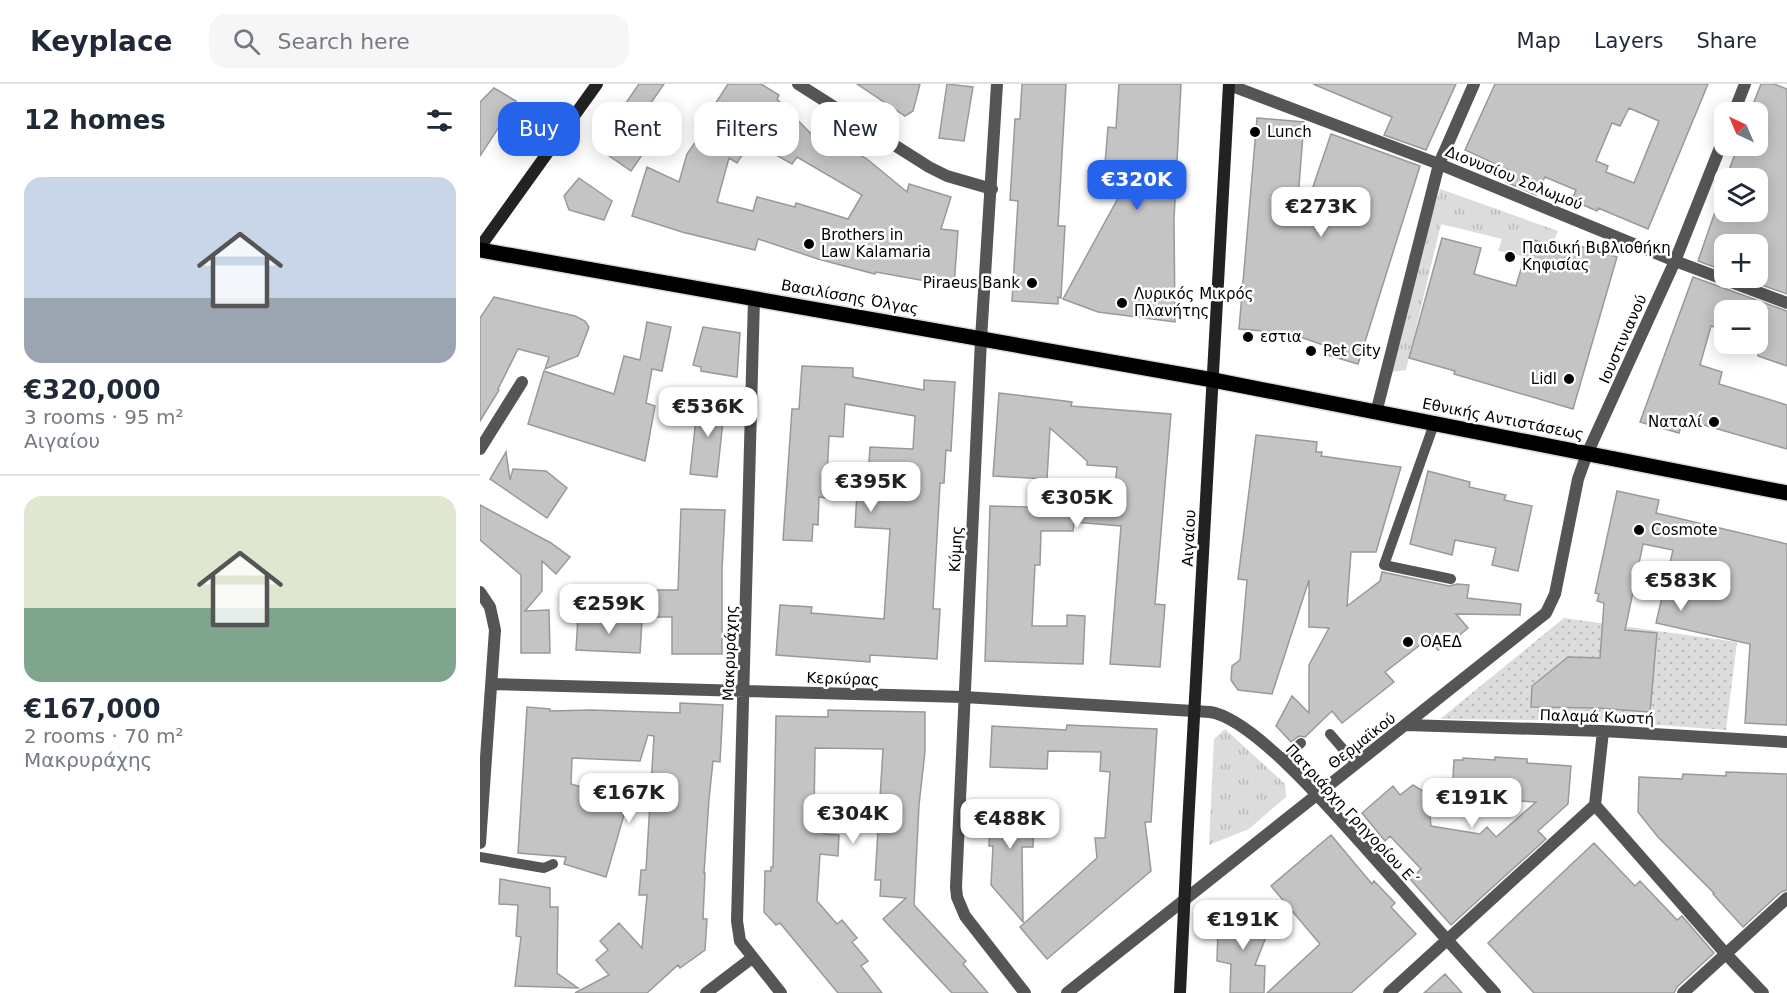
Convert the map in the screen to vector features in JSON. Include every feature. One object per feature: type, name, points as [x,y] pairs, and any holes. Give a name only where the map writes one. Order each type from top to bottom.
[{"type":"main road","points":[[480,249],[597,84]]},
{"type":"main road","name":"Αιγαίου","points":[[1180,993],[1229,85]]},
{"type":"main road","name":"Βασιλίσσης Όλγας","points":[[480,249],[1213,380]]},
{"type":"main road","name":"Εθνικής Αντιστάσεως","points":[[1213,380],[1787,493]]},
{"type":"street","points":[[798,84],[929,167],[947,176],[992,189]]},
{"type":"street","name":"Κύμης","points":[[997,84],[981,339],[957,897],[965,916],[1025,993]]},
{"type":"street","points":[[1376,413],[1439,164],[1474,84]]},
{"type":"street","points":[[1738,102],[1745,84]]},
{"type":"street","name":"Διονυσίου Σολωμού","points":[[1229,85],[1439,164],[1675,261],[1787,303]]},
{"type":"street","name":"Ιουστινιανού","points":[[1587,454],[1675,261],[1717,156]]},
{"type":"street","name":"Μακρυράχης","points":[[754,298],[736,921],[740,941],[781,993]]},
{"type":"street","points":[[480,449],[522,381]]},
{"type":"street","name":"Θερμαϊκού","points":[[1067,993],[1546,613],[1555,594],[1578,479],[1587,454]]},
{"type":"street","points":[[480,592],[490,608],[495,630],[480,843]]},
{"type":"street","name":"Κερκύρας","points":[[492,684],[964,697],[1194,711]]},
{"type":"street","name":"Πατριάρχη Γρηγορίου Ε΄","points":[[1194,711],[1218,713],[1230,718],[1282,760],[1317,795],[1495,993]]},
{"type":"street","name":"Παλαμά Κωστή","points":[[1406,725],[1603,731],[1787,742]]},
{"type":"street","points":[[1389,993],[1595,806],[1603,731]]},
{"type":"street","points":[[1595,806],[1763,993]]},
{"type":"street","points":[[1683,993],[1787,898]]},
{"type":"street","points":[[706,993],[752,958]]},
{"type":"lane","points":[[1434,424],[1384,565],[1451,579]]},
{"type":"lane","points":[[1330,734],[1356,764]]},
{"type":"lane","points":[[1282,760],[1301,743]]},
{"type":"lane","points":[[480,857],[544,868],[553,864]]},
{"type":"green space","points":[[1440,189],[1558,231],[1546,261],[1498,251],[1502,239],[1441,224],[1406,370],[1383,373]]},
{"type":"green space","points":[[1564,618],[1737,642],[1726,730],[1603,721],[1440,719]]},
{"type":"green space","points":[[1225,729],[1285,784],[1286,797],[1249,829],[1209,845],[1214,739]]},
{"type":"building","points":[[639,84],[664,84],[651,102],[627,102]]},
{"type":"building","points":[[728,84],[761,84],[779,95],[777,99],[780,102],[716,102]]},
{"type":"building","points":[[857,84],[920,84],[913,111],[905,116],[899,112],[899,102],[884,102]]},
{"type":"building","points":[[947,84],[973,87],[964,141],[939,138]]},
{"type":"building","points":[[1022,84],[1066,84],[1058,226],[1065,226],[1061,298],[1058,297],[1058,304],[1012,301],[1018,201],[1010,200],[1015,119],[1020,119]]},
{"type":"building","points":[[1119,84],[1181,84],[1174,219],[1175,322],[1098,312],[1063,299],[1123,189],[1103,188],[1108,127],[1116,128]]},
{"type":"building","points":[[1313,84],[1456,84],[1426,150],[1384,135],[1392,117]]},
{"type":"building","points":[[1495,84],[1708,84],[1648,229],[1572,200],[1576,190],[1545,177],[1536,195],[1506,182],[1511,171],[1465,150]],"holes":[[[1629,108],[1659,121],[1634,183],[1606,172],[1608,166],[1596,161],[1612,123],[1620,126]]]},
{"type":"building","points":[[1761,84],[1774,84],[1787,89],[1787,294],[1768,287],[1768,234],[1714,234],[1714,267],[1698,261],[1714,215],[1714,222],[1768,222],[1768,168],[1730,168],[1734,156],[1768,156],[1768,102],[1754,102]]},
{"type":"building","points":[[494,88],[516,101],[498,102],[498,128],[480,156],[480,102]]},
{"type":"building","points":[[1257,118],[1304,122],[1296,224],[1300,225],[1331,134],[1420,166],[1358,364],[1324,354],[1326,346],[1289,333],[1239,329]]},
{"type":"building","points":[[799,121],[811,134],[811,156],[862,156],[907,192],[909,184],[951,197],[941,229],[958,231],[954,286],[876,272],[875,274],[818,259],[758,239],[755,250],[682,232],[632,216],[647,167],[679,182],[687,154],[694,144],[694,156],[741,156],[737,163],[729,158],[717,202],[753,211],[757,197],[795,207],[796,203],[848,219],[862,195],[797,157],[792,164],[778,156],[799,156]]},
{"type":"building","points":[[609,156],[641,156],[631,171]]},
{"type":"building","points":[[579,178],[612,201],[604,220],[569,210],[564,196]]},
{"type":"building","points":[[1442,238],[1481,248],[1474,274],[1516,286],[1530,239],[1577,253],[1579,246],[1617,257],[1573,409],[1454,374],[1455,371],[1409,358]]},
{"type":"building","points":[[1693,277],[1714,285],[1714,288],[1723,288],[1757,300],[1714,300],[1714,327],[1711,326],[1700,365],[1722,372],[1719,384],[1787,405],[1787,449],[1683,419],[1679,433],[1640,422]]},
{"type":"building","points":[[494,297],[575,316],[585,321],[589,327],[578,356],[545,369],[549,357],[518,349],[499,390],[480,421],[480,318]]},
{"type":"building","points":[[1768,304],[1787,311],[1787,366],[1758,356],[1758,354],[1768,354]]},
{"type":"building","points":[[647,322],[671,327],[662,371],[652,369],[646,403],[655,406],[645,461],[528,424],[544,371],[614,394],[624,356],[640,360]]},
{"type":"building","points":[[703,327],[740,333],[737,377],[701,371],[701,367],[693,365]]},
{"type":"building","points":[[802,366],[853,368],[853,377],[924,390],[924,380],[955,382],[951,451],[946,450],[944,483],[940,483],[933,609],[940,609],[937,659],[870,655],[870,662],[776,655],[780,605],[812,607],[811,613],[884,619],[890,529],[855,527],[857,492],[867,492],[870,447],[913,449],[915,416],[845,404],[843,437],[829,436],[826,498],[819,497],[818,525],[813,524],[812,541],[783,540],[792,409],[799,409]]},
{"type":"building","points":[[999,393],[1072,402],[1071,406],[1171,414],[1155,604],[1165,605],[1160,667],[1110,664],[1121,526],[1074,522],[1073,531],[1041,531],[1040,565],[1035,565],[1032,626],[1067,626],[1067,615],[1085,616],[1083,664],[985,661],[990,506],[1110,509],[1110,499],[1114,499],[1117,467],[1087,465],[1087,461],[1050,428],[1047,479],[993,476]]},
{"type":"building","points":[[698,400],[725,402],[717,477],[690,474]]},
{"type":"building","points":[[1256,435],[1317,442],[1316,452],[1322,452],[1321,456],[1401,467],[1376,552],[1351,552],[1347,606],[1380,581],[1382,572],[1449,586],[1469,585],[1467,598],[1521,604],[1520,615],[1456,614],[1468,628],[1455,639],[1438,650],[1428,639],[1385,672],[1394,682],[1342,723],[1332,711],[1305,737],[1299,736],[1291,742],[1276,726],[1292,696],[1309,713],[1309,665],[1329,628],[1309,627],[1309,580],[1272,694],[1238,690],[1231,680],[1232,666],[1240,660],[1247,580],[1238,579]]},
{"type":"building","points":[[506,452],[510,480],[513,469],[546,471],[567,488],[547,518],[490,479]]},
{"type":"building","points":[[1428,471],[1470,482],[1469,487],[1506,495],[1504,500],[1532,506],[1518,571],[1492,565],[1496,548],[1455,540],[1452,555],[1410,544]]},
{"type":"building","points":[[1617,491],[1659,500],[1656,513],[1787,544],[1787,725],[1745,723],[1750,644],[1656,623],[1673,550],[1643,544],[1625,630],[1657,633],[1650,712],[1531,707],[1532,686],[1568,657],[1600,658],[1604,603],[1597,601],[1599,594],[1595,593]]},
{"type":"building","points":[[480,505],[551,543],[570,557],[556,574],[542,561],[542,591],[525,611],[549,610],[550,653],[521,653],[521,575],[480,540]]},
{"type":"building","points":[[681,509],[725,510],[722,654],[672,654],[672,617],[636,617],[636,590],[678,590]]},
{"type":"building","points":[[578,616],[642,620],[640,653],[576,650]]},
{"type":"building","points":[[680,703],[723,705],[720,762],[713,761],[709,799],[704,873],[703,919],[707,919],[705,950],[680,968],[678,965],[647,993],[575,993],[609,975],[596,960],[608,950],[600,941],[619,923],[642,948],[647,895],[639,895],[641,870],[646,870],[654,736],[648,735],[640,761],[572,758],[571,784],[628,801],[606,877],[564,864],[566,857],[518,853],[527,707],[550,709],[550,711],[680,713]]},
{"type":"building","points":[[828,710],[925,712],[925,751],[919,805],[914,905],[966,961],[963,964],[988,993],[952,993],[883,919],[906,898],[880,896],[881,880],[875,880],[883,749],[815,748],[814,816],[824,816],[824,834],[839,835],[838,856],[820,854],[817,901],[837,924],[842,920],[857,938],[852,942],[868,961],[861,966],[882,993],[838,993],[780,923],[776,925],[764,912],[765,871],[771,871],[773,867],[776,716],[828,717]]},
{"type":"building","points":[[1067,725],[1157,729],[1151,822],[1145,822],[1151,871],[1047,959],[1020,927],[1097,858],[1095,838],[1105,838],[1110,772],[1100,771],[1101,752],[1048,751],[1047,769],[990,767],[992,726],[1066,730]]},
{"type":"building","points":[[1495,757],[1527,759],[1527,763],[1571,766],[1568,804],[1538,831],[1546,839],[1451,925],[1410,879],[1421,869],[1390,836],[1385,841],[1362,813],[1393,786],[1400,795],[1413,785],[1428,794],[1431,826],[1480,834],[1487,827],[1496,837],[1536,802],[1452,796],[1454,760],[1463,760],[1463,758],[1495,760]]},
{"type":"building","points":[[1726,772],[1787,774],[1787,890],[1781,892],[1743,927],[1714,893],[1658,837],[1638,812],[1639,777],[1682,779],[1683,774],[1726,776]]},
{"type":"building","points":[[991,803],[1035,805],[1033,847],[1022,847],[1023,922],[991,885],[993,846],[989,846]]},
{"type":"building","points":[[1331,835],[1372,884],[1374,881],[1395,903],[1391,907],[1416,934],[1351,993],[1267,993],[1320,944],[1271,886]]},
{"type":"building","points":[[1594,843],[1635,886],[1640,881],[1677,920],[1682,916],[1714,953],[1677,987],[1674,993],[1534,993],[1488,943]]},
{"type":"building","points":[[500,879],[550,888],[550,907],[558,907],[557,973],[578,988],[515,986],[521,937],[516,936],[518,905],[499,904]]},
{"type":"building","points":[[1245,905],[1268,932],[1255,965],[1265,966],[1264,993],[1230,993],[1231,964],[1217,961],[1218,927]]},
{"type":"building","points":[[1445,974],[1462,993],[1424,993]]},
{"type":"place","name":"Lunch","points":[[1255,132]]},
{"type":"place","name":"Brothers in Law Kalamaria","points":[[809,244]]},
{"type":"place","name":"Παιδική Βιβλιοθήκη Κηφισίας","points":[[1510,257]]},
{"type":"place","name":"Piraeus Bank","points":[[1032,283]]},
{"type":"place","name":"Λυρικός Μικρός Πλανήτης","points":[[1122,303]]},
{"type":"place","name":"εστια","points":[[1248,337]]},
{"type":"place","name":"Pet City","points":[[1311,351]]},
{"type":"place","name":"Lidl","points":[[1569,379]]},
{"type":"place","name":"Ναταλί","points":[[1714,422]]},
{"type":"place","name":"Cosmote","points":[[1639,530]]},
{"type":"place","name":"ΟΑΕΔ","points":[[1408,642]]}]
